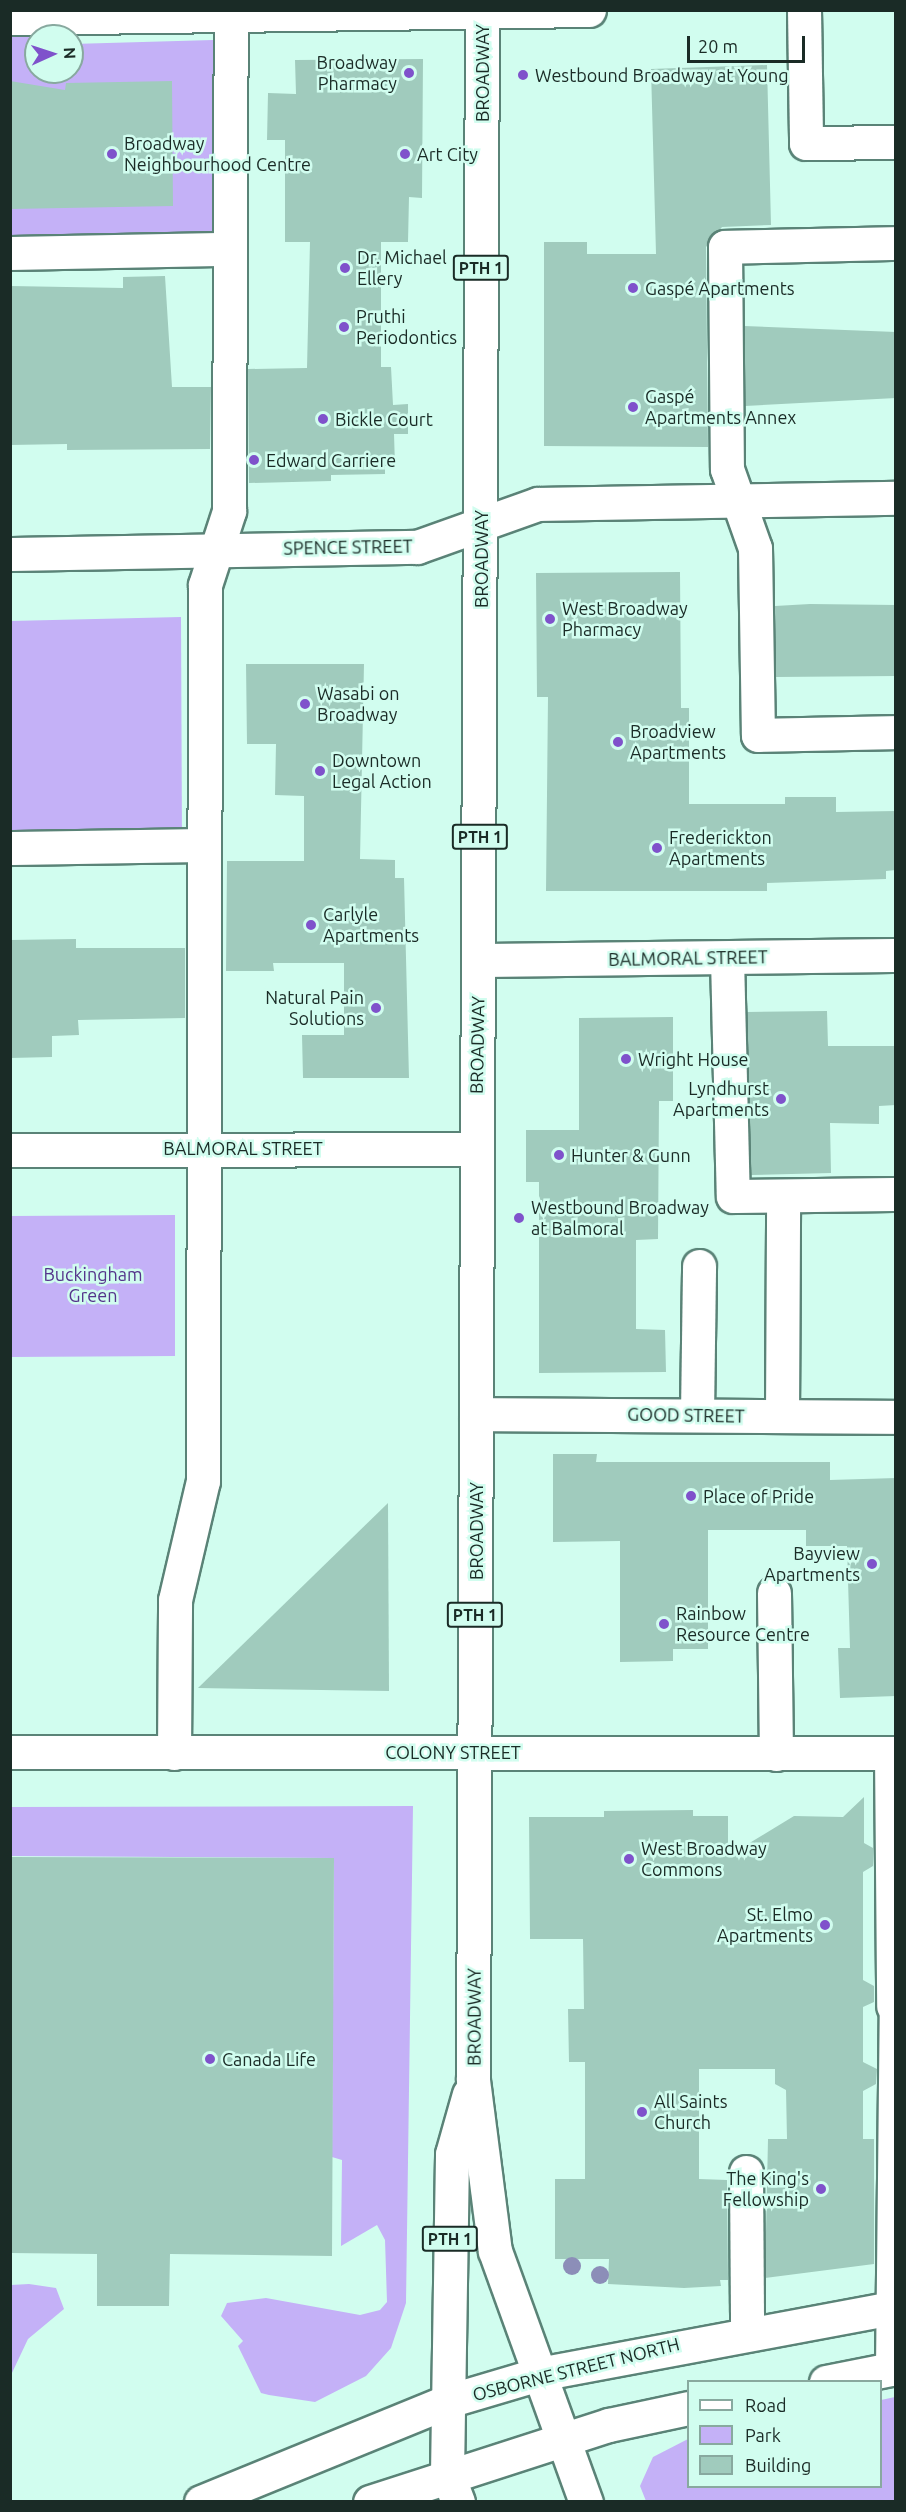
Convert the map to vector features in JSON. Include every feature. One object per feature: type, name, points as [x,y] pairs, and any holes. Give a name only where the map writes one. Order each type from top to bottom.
[{"type":"main road","points":[[10,18],[167,13],[231,15],[589,10]]},
{"type":"main road","points":[[804,10],[806,143],[896,142]]},
{"type":"main road","name":"BROADWAY","points":[[482,12],[480,960],[476,1149],[473,2080],[495,2251],[586,2502]]},
{"type":"main road","points":[[174,1753],[175,1600],[202,1481],[202,845],[205,585],[229,511],[228,249],[231,15]]},
{"type":"main road","points":[[896,243],[725,246],[727,469],[740,500],[755,548],[758,735],[896,732]]},
{"type":"main road","points":[[10,254],[228,249]]},
{"type":"main road","name":"SPENCE STREET","points":[[10,554],[417,547],[538,504],[896,498]]},
{"type":"main road","points":[[10,848],[202,845]]},
{"type":"main road","name":"BALMORAL STREET","points":[[480,960],[896,955]]},
{"type":"main road","points":[[727,958],[733,1196],[896,1194]]},
{"type":"main road","name":"BALMORAL STREET","points":[[10,1150],[476,1149]]},
{"type":"main road","points":[[782,1416],[783,1196]]},
{"type":"main road","points":[[697,1414],[699,1266]]},
{"type":"main road","name":"GOOD STREET","points":[[476,1414],[896,1417]]},
{"type":"main road","points":[[774,1593],[776,1754]]},
{"type":"main road","name":"COLONY STREET","points":[[10,1752],[893,1753]]},
{"type":"main road","points":[[836,2380],[894,2368],[893,1753]]},
{"type":"main road","name":"BROADWAY","points":[[452,2488],[447,2401],[452,2154],[473,2080]]},
{"type":"main road","points":[[746,2172],[747,2332]]},
{"type":"main road","name":"OSBORNE STREET NORTH","points":[[201,2502],[447,2401],[538,2374],[747,2332],[893,2307]]},
{"type":"main road","points":[[369,2502],[452,2488],[562,2438],[687,2408]]},
{"type":"green space","name":"Broadway Neighbourhood Centre","points":[[10,11],[33,11],[34,24],[24,24],[24,84],[84,84],[84,44],[213,40],[214,236],[11,242]]},
{"type":"green space","points":[[181,617],[182,845],[11,848],[10,621]]},
{"type":"green space","name":"Buckingham Green","points":[[175,1215],[175,1356],[11,1357],[11,1216]]},
{"type":"green space","points":[[413,1806],[406,2303],[391,2348],[366,2376],[315,2402],[261,2393],[238,2346],[243,2341],[221,2316],[227,2303],[266,2298],[360,2315],[380,2310],[387,2302],[385,2240],[377,2225],[341,2246],[342,2160],[332,2157],[334,1858],[11,1856],[11,1807]]},
{"type":"green space","points":[[29,2284],[56,2288],[64,2309],[28,2339],[11,2375],[11,2285]]},
{"type":"green space","points":[[895,2397],[895,2501],[646,2501],[640,2486],[653,2457],[687,2440],[687,2488],[882,2488],[882,2400]]},
{"type":"building","points":[[423,59],[422,198],[409,197],[408,242],[381,242],[381,367],[391,367],[393,405],[408,404],[408,434],[394,434],[395,466],[385,466],[385,474],[331,475],[331,481],[249,483],[248,369],[307,368],[310,242],[285,242],[285,140],[267,140],[268,93],[296,94],[295,60]]},
{"type":"building","points":[[767,65],[771,225],[722,227],[706,247],[708,447],[544,446],[544,242],[587,242],[587,254],[656,254],[651,69]]},
{"type":"building","points":[[10,81],[65,90],[66,84],[172,81],[173,206],[10,209]]},
{"type":"building","points":[[165,276],[172,387],[211,387],[210,449],[67,450],[67,444],[10,445],[10,286],[123,288],[123,277]]},
{"type":"building","points":[[744,326],[896,332],[896,398],[745,406]]},
{"type":"building","points":[[680,572],[681,708],[689,708],[689,804],[785,804],[785,797],[836,797],[836,812],[896,811],[896,870],[886,871],[886,879],[767,883],[767,891],[546,891],[548,697],[537,697],[536,573]]},
{"type":"building","points":[[896,605],[896,676],[776,677],[775,606]]},
{"type":"building","points":[[246,664],[364,664],[360,859],[395,860],[395,878],[404,878],[409,1078],[303,1078],[302,1035],[344,1035],[344,963],[273,963],[274,971],[226,971],[227,861],[304,861],[304,796],[275,795],[276,744],[247,744]]},
{"type":"building","points":[[76,939],[76,948],[185,948],[185,1018],[78,1020],[79,1035],[52,1036],[52,1057],[10,1058],[10,940]]},
{"type":"building","name":"Lyndhurst Apartments","points":[[827,1011],[828,1046],[896,1046],[896,1105],[879,1106],[879,1124],[830,1123],[831,1173],[751,1175],[747,1012]]},
{"type":"building","points":[[673,1017],[673,1101],[659,1101],[658,1239],[636,1240],[636,1329],[665,1330],[666,1372],[539,1373],[539,1182],[526,1182],[526,1130],[579,1130],[579,1018]]},
{"type":"building","points":[[553,1454],[597,1454],[596,1462],[830,1462],[830,1480],[896,1478],[896,1696],[840,1698],[838,1648],[850,1648],[847,1546],[806,1546],[806,1530],[708,1530],[708,1649],[673,1649],[673,1661],[620,1662],[620,1541],[553,1542]]},
{"type":"building","points":[[388,1503],[389,1691],[198,1688]]},
{"type":"building","points":[[864,1797],[864,1843],[873,1848],[873,1866],[863,1872],[863,1980],[874,1986],[874,2002],[863,2007],[863,2062],[877,2069],[876,2084],[863,2091],[863,2139],[874,2139],[874,2264],[765,2278],[768,2139],[787,2139],[786,2090],[775,2084],[775,2069],[699,2069],[699,2179],[727,2180],[728,2280],[720,2280],[721,2286],[684,2288],[608,2284],[609,2259],[555,2259],[555,2179],[585,2179],[585,2062],[569,2062],[568,2009],[584,2009],[583,1939],[530,1939],[529,1817],[604,1817],[604,1811],[693,1810],[693,1816],[728,1816],[728,1856],[794,1816],[843,1817]]},
{"type":"building","points":[[10,1857],[334,1858],[332,2256],[170,2254],[169,2306],[97,2306],[97,2254],[10,2253]]},
{"type":"place","name":"Broadway Pharmacy","points":[[409,73]]},
{"type":"place","name":"Westbound Broadway at Young","points":[[523,75]]},
{"type":"place","name":"Broadway Neighbourhood Centre","points":[[112,154]]},
{"type":"place","name":"Art City","points":[[405,154]]},
{"type":"place","name":"Dr. Michael Ellery","points":[[345,268]]},
{"type":"place","name":"Gaspé Apartments","points":[[633,288]]},
{"type":"place","name":"Pruthi Periodontics","points":[[344,327]]},
{"type":"place","name":"Gaspé Apartments Annex","points":[[633,407]]},
{"type":"place","name":"Bickle Court","points":[[323,419]]},
{"type":"place","name":"Edward Carriere","points":[[254,460]]},
{"type":"place","name":"West Broadway Pharmacy","points":[[550,619]]},
{"type":"place","name":"Wasabi on Broadway","points":[[305,704]]},
{"type":"place","name":"Broadview Apartments","points":[[618,742]]},
{"type":"place","name":"Downtown Legal Action","points":[[320,771]]},
{"type":"place","name":"Frederickton Apartments","points":[[657,848]]},
{"type":"place","name":"Carlyle Apartments","points":[[311,925]]},
{"type":"place","name":"Natural Pain Solutions","points":[[376,1008]]},
{"type":"place","name":"Wright House","points":[[626,1059]]},
{"type":"place","name":"Lyndhurst Apartments","points":[[781,1099]]},
{"type":"place","name":"Hunter & Gunn","points":[[559,1155]]},
{"type":"place","name":"Westbound Broadway at Balmoral","points":[[519,1218]]},
{"type":"place","name":"Place of Pride","points":[[691,1496]]},
{"type":"place","name":"Bayview Apartments","points":[[872,1564]]},
{"type":"place","name":"Rainbow Resource Centre","points":[[664,1624]]},
{"type":"place","name":"West Broadway Commons","points":[[629,1859]]},
{"type":"place","name":"St. Elmo Apartments","points":[[825,1925]]},
{"type":"place","name":"Canada Life","points":[[210,2059]]},
{"type":"place","name":"All Saints Church","points":[[642,2112]]},
{"type":"place","name":"The King's Fellowship","points":[[821,2189]]}]
